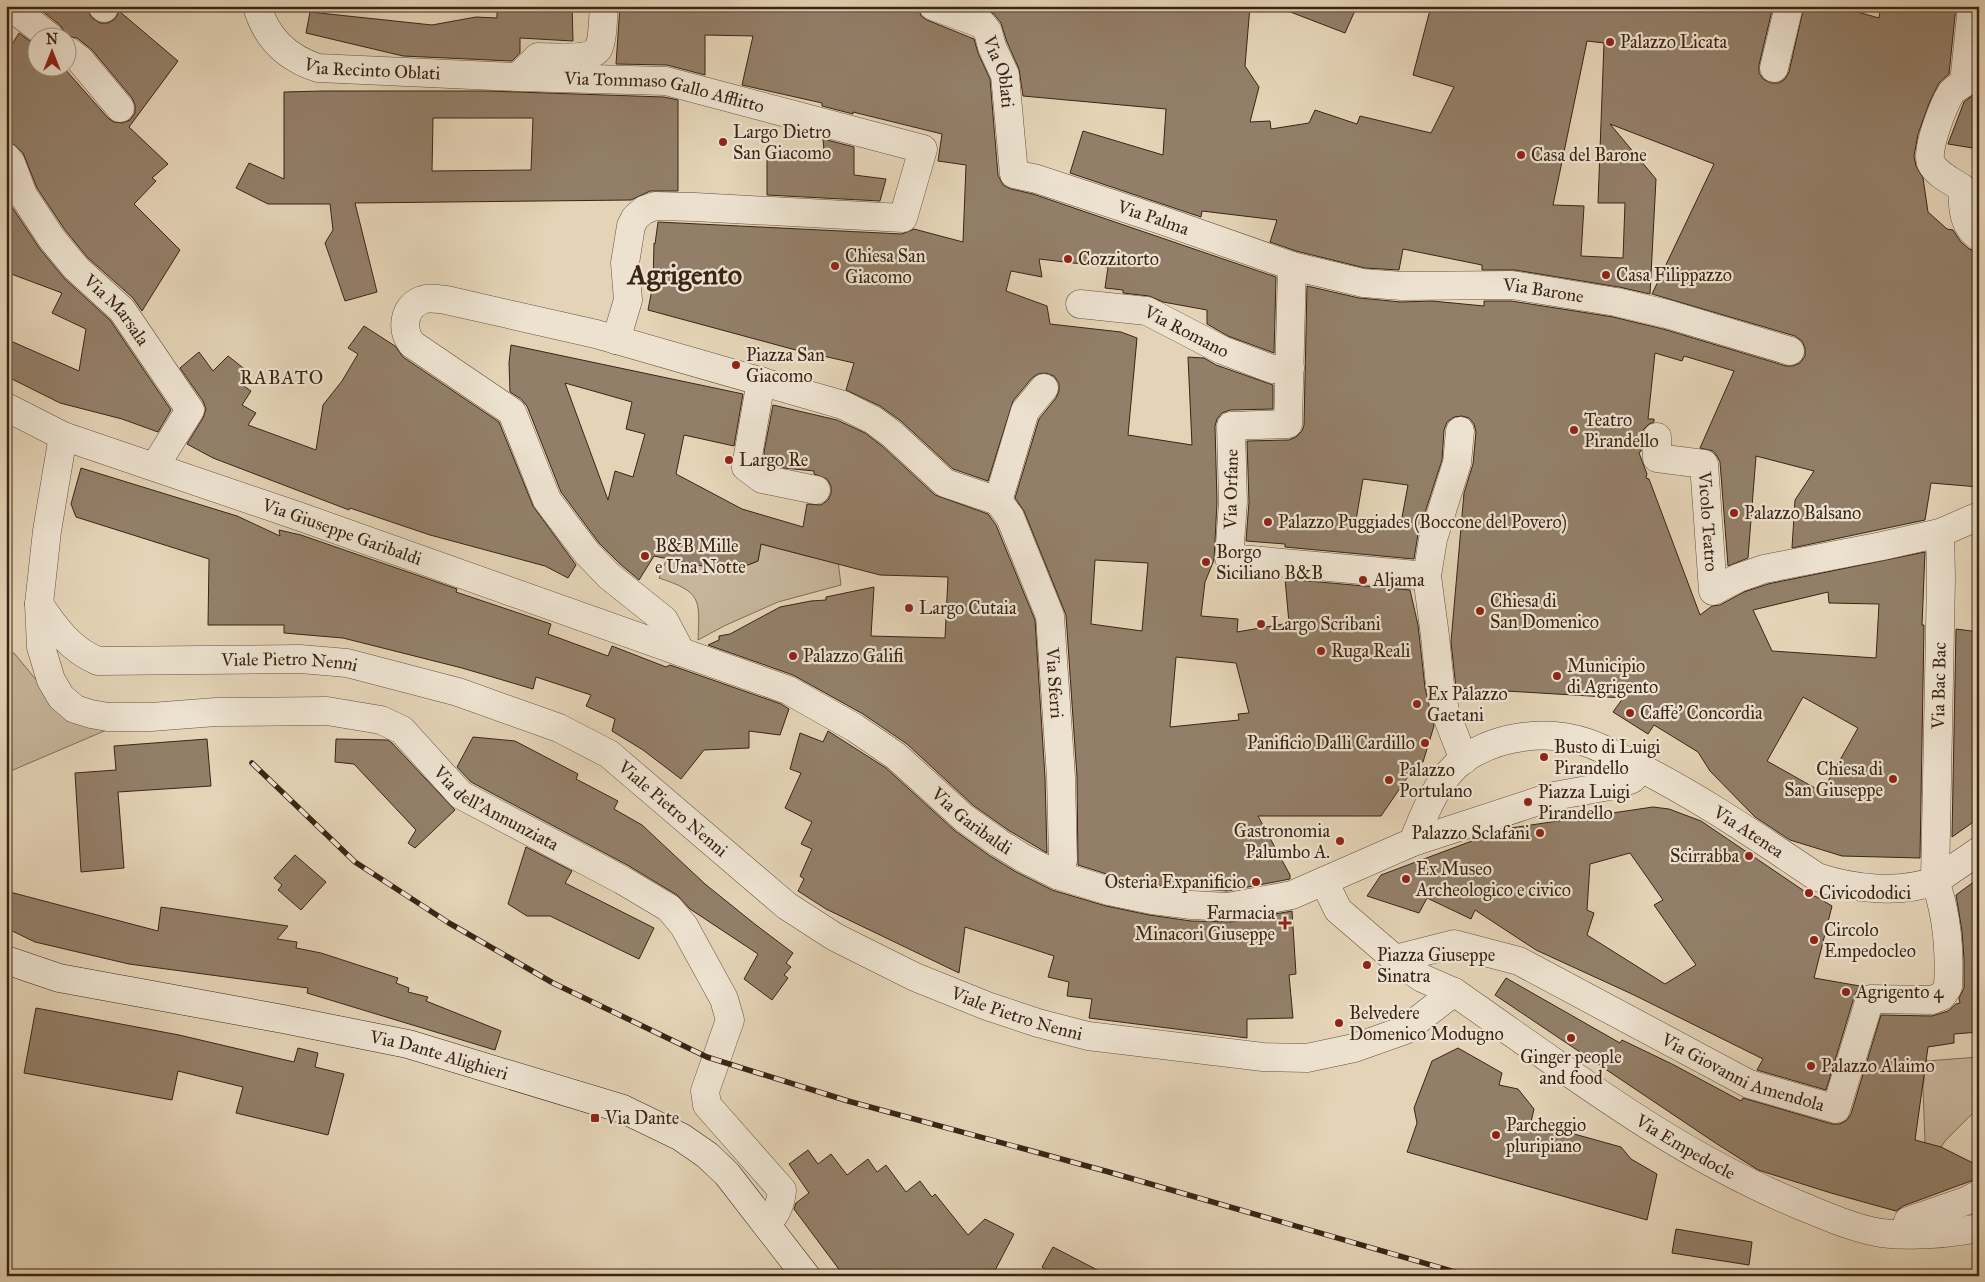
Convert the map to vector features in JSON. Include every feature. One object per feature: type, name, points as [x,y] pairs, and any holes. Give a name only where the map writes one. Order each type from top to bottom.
[{"type":"street","points":[[10,6],[38,28]]},
{"type":"street","name":"Via Recinto Oblati","points":[[257,6],[265,29],[280,47],[303,63],[318,68],[518,77]]},
{"type":"street","points":[[518,77],[538,57],[574,57],[594,53],[599,48],[604,6]]},
{"type":"street","name":"Via Oblati","points":[[933,6],[982,24],[988,32],[992,47],[1006,75],[1014,174]]},
{"type":"street","points":[[1774,68],[1789,6]]},
{"type":"street","points":[[1972,6],[1964,83],[1952,92],[1934,132],[1930,162],[1937,171],[1962,188],[1965,220],[1968,227],[1979,237]]},
{"type":"street","points":[[78,58],[120,108]]},
{"type":"street","name":"Via Tommaso Gallo Afflitto","points":[[518,77],[666,81],[923,149],[903,218],[694,207],[655,206],[644,210],[635,218],[631,226],[625,263],[628,300],[616,340]]},
{"type":"street","name":"Via Marsala","points":[[6,157],[11,163],[23,195],[52,239],[76,268],[122,310],[190,410],[155,466]]},
{"type":"street","name":"Via Palma","points":[[1014,174],[1160,220],[1292,266]]},
{"type":"street","name":"Via Barone","points":[[1292,266],[1363,283],[1402,286],[1512,285],[1616,302],[1666,314],[1790,351]]},
{"type":"street","name":"Via Orfane","points":[[1292,266],[1288,424],[1231,426],[1233,502],[1229,558],[1427,576]]},
{"type":"street","points":[[681,652],[664,620],[639,598],[609,576],[587,553],[547,500],[512,412],[412,344],[405,333],[406,318],[414,304],[428,298],[497,311],[616,340],[843,406],[873,420],[886,429],[945,483],[998,500],[1026,411],[1044,388]]},
{"type":"street","name":"Via Romano","points":[[1080,304],[1148,311],[1222,350],[1272,369],[1290,368]]},
{"type":"street","points":[[761,381],[746,467],[762,479],[816,490]]},
{"type":"street","name":"Via Giuseppe Garibaldi","points":[[6,407],[63,436],[155,466],[681,652]]},
{"type":"street","points":[[1413,842],[1430,799],[1444,780],[1464,760],[1445,711],[1440,685],[1427,576],[1433,539],[1457,463],[1460,431]]},
{"type":"street","points":[[39,604],[47,530],[63,436]]},
{"type":"street","name":"Vicolo Teatro","points":[[1658,437],[1657,458],[1704,464],[1713,591],[1738,578],[1764,569],[1940,533]]},
{"type":"street","name":"Via Sferri","points":[[998,500],[1010,517],[1050,616],[1061,777],[1063,860],[1057,875]]},
{"type":"street","points":[[1940,533],[1979,516]]},
{"type":"street","name":"Via Bac Bac","points":[[1935,881],[1941,578],[1940,533]]},
{"type":"street","name":"Viale Pietro Nenni","points":[[39,604],[58,632],[84,655],[98,661],[300,659],[347,663],[458,692],[560,728],[609,754],[787,906],[835,937],[915,977],[987,1006],[1088,1036],[1263,1057],[1307,1058],[1354,1048],[1405,1030],[1454,992]]},
{"type":"street","name":"Via dell'Annunziata","points":[[39,604],[42,647],[51,680],[62,697],[75,709],[90,714],[114,717],[216,712],[292,711],[327,712],[382,720],[402,730],[461,795],[622,880],[669,908],[684,926],[724,999],[730,1020],[705,1091],[706,1105],[782,1190],[781,1202],[767,1225]]},
{"type":"street","name":"Via Garibaldi","points":[[681,652],[788,690],[856,728],[896,756],[964,818],[999,843],[1057,875],[1109,891],[1152,900],[1228,907],[1292,895],[1324,881]]},
{"type":"street","name":"Via Atenea","points":[[1464,760],[1491,745],[1519,736],[1552,736],[1588,742],[1698,799],[1817,877],[1837,883],[1902,888],[1935,881],[1979,851]]},
{"type":"street","points":[[1395,959],[1338,910],[1324,881],[1413,842],[1554,796],[1615,785],[1632,779],[1640,768]]},
{"type":"street","name":"Via Giovanni Amendola","points":[[1395,959],[1454,944],[1519,961],[1749,1084],[1836,1109],[1870,999],[1932,1000],[1937,999],[1946,992],[1948,975],[1946,919],[1943,902],[1935,881]]},
{"type":"street","name":"Via Empedocle","points":[[1395,959],[1422,978],[1454,992],[1638,1120],[1758,1188],[1851,1226],[1881,1233],[1948,1234],[1979,1228]]},
{"type":"street","name":"Via Dante Alighieri","points":[[6,960],[59,978],[408,1044],[623,1109],[682,1137],[706,1155],[726,1174],[806,1276]]},
{"type":"street","points":[[1904,1234],[1908,1221],[1979,1194]]},
{"type":"shaded area","points":[[6,436],[11,439],[11,492],[6,491]]},
{"type":"shaded area","points":[[761,544],[811,557],[838,561],[841,585],[778,602],[698,640],[699,615],[695,598],[683,588],[659,578],[667,558],[722,570],[735,570],[758,561]]},
{"type":"shaded area","points":[[6,652],[14,653],[61,710],[109,729],[6,773]]},
{"type":"shaded area","points":[[1979,1057],[1979,1107],[1945,1141],[1935,1157],[1925,1143],[1923,1088],[1926,1061]]},
{"type":"building","points":[[36,6],[87,6],[91,17],[100,23],[108,23],[115,19],[119,11],[178,61],[129,127],[168,164],[152,178],[156,181],[134,204],[180,250],[142,311],[133,298],[87,257],[65,230],[37,188],[23,153],[12,143],[6,142],[6,54],[19,33],[28,40],[28,78],[73,78],[108,118],[114,122],[122,123],[130,120],[135,113],[135,105],[132,98],[92,50],[78,39],[78,28],[62,28]]},
{"type":"building","points":[[572,6],[573,41],[520,38],[520,53],[512,61],[403,56],[306,33],[310,12],[432,25],[476,17],[497,18],[497,10]]},
{"type":"building","points":[[620,6],[918,6],[921,16],[927,20],[974,39],[990,79],[998,175],[1003,185],[1276,277],[1274,353],[1228,336],[1207,324],[1207,310],[1163,302],[1149,296],[1123,293],[1123,290],[1105,288],[1108,267],[1039,259],[1042,277],[1011,271],[1006,291],[1047,306],[1050,324],[1121,332],[1137,338],[1128,435],[1192,445],[1188,357],[1204,358],[1216,365],[1273,385],[1273,409],[1230,410],[1222,413],[1217,419],[1215,426],[1217,502],[1214,560],[1205,582],[1201,616],[1238,619],[1237,632],[1289,623],[1285,579],[1410,590],[1418,625],[1425,688],[1434,726],[1423,762],[1418,762],[1381,816],[1258,816],[1290,875],[1290,879],[1227,891],[1155,885],[1113,876],[1078,865],[1077,777],[1066,615],[1024,511],[1015,498],[1039,419],[1056,398],[1059,391],[1059,383],[1054,376],[1046,373],[1038,374],[1032,378],[1013,401],[988,481],[953,469],[901,421],[880,406],[846,390],[854,363],[792,349],[648,310],[653,284],[654,243],[658,222],[902,234],[914,229],[963,242],[966,165],[938,161],[942,134],[853,112],[853,114],[822,106],[822,103],[742,85],[753,36],[705,35],[705,75],[667,65],[616,64]],"holes":[[[1095,560],[1148,563],[1142,631],[1091,624]],[[1176,657],[1236,663],[1249,713],[1238,714],[1239,720],[1170,727]]]},
{"type":"building","points":[[979,6],[1250,6],[1245,66],[1259,87],[1250,122],[1270,121],[1271,129],[1309,123],[1315,110],[1357,124],[1360,116],[1431,133],[1454,87],[1413,75],[1431,6],[1773,6],[1759,65],[1759,73],[1763,79],[1771,83],[1779,83],[1785,79],[1789,72],[1804,6],[1836,6],[1879,18],[1881,6],[1956,6],[1949,74],[1939,83],[1930,101],[1918,134],[1914,156],[1916,166],[1923,178],[1928,212],[1947,229],[1953,230],[1961,242],[1969,249],[1979,252],[1979,487],[1931,483],[1925,520],[1792,548],[1795,500],[1814,471],[1756,456],[1748,558],[1728,566],[1720,462],[1713,451],[1700,448],[1734,371],[1684,356],[1682,361],[1655,353],[1648,419],[1654,419],[1654,422],[1643,430],[1641,451],[1639,453],[1647,474],[1646,478],[1649,479],[1700,615],[1712,606],[1720,605],[1744,592],[1768,584],[1925,552],[1922,625],[1924,625],[1920,858],[1842,856],[1790,840],[1755,817],[1710,771],[1698,752],[1654,725],[1648,734],[1613,712],[1623,698],[1456,688],[1451,642],[1464,493],[1473,464],[1476,432],[1474,424],[1469,418],[1462,416],[1454,417],[1447,422],[1444,430],[1442,460],[1418,534],[1414,559],[1285,547],[1285,544],[1246,541],[1249,502],[1247,441],[1289,440],[1296,437],[1302,431],[1304,425],[1307,286],[1359,298],[1401,302],[1432,301],[1484,306],[1484,301],[1511,301],[1613,317],[1663,329],[1786,366],[1800,363],[1805,356],[1805,348],[1802,341],[1795,336],[1652,294],[1714,164],[1610,124],[1656,179],[1650,294],[1515,270],[1482,270],[1482,265],[1403,249],[1399,270],[1365,268],[1296,251],[1270,242],[1277,220],[1202,211],[1201,217],[1070,173],[1083,131],[1163,155],[1166,109],[1023,96],[1019,69],[1001,23],[994,14]],"holes":[[[1587,41],[1604,43],[1598,203],[1625,203],[1623,258],[1581,256],[1584,206],[1553,205]],[[1363,479],[1408,485],[1400,528],[1356,520]],[[1828,592],[1829,603],[1879,604],[1876,658],[1772,651],[1753,610]],[[1803,697],[1858,728],[1822,792],[1767,761]]]},
{"type":"building","points":[[1280,6],[1357,6],[1345,33],[1280,8]]},
{"type":"building","points":[[1979,87],[1979,149],[1948,144],[1964,102]]},
{"type":"building","points":[[487,91],[664,97],[678,100],[678,191],[650,191],[631,200],[355,203],[377,292],[345,301],[325,243],[333,230],[330,204],[268,204],[236,188],[249,163],[284,179],[284,92]],"holes":[[[433,118],[533,118],[531,170],[432,171]]]},
{"type":"building","points":[[823,139],[854,147],[854,175],[886,179],[880,201],[767,195],[767,151],[824,151]]},
{"type":"building","points":[[6,195],[40,249],[65,279],[110,320],[171,410],[158,432],[122,419],[60,403],[6,376],[6,339],[79,371],[86,329],[52,313],[62,293],[6,272]]},
{"type":"building","points":[[364,326],[395,346],[403,357],[499,422],[533,506],[576,565],[568,578],[545,566],[430,535],[350,508],[349,510],[213,458],[187,444],[203,418],[206,409],[203,401],[180,368],[199,352],[213,371],[228,356],[251,374],[241,384],[251,391],[242,405],[256,413],[248,425],[316,450],[323,405],[342,381],[358,354],[348,348]]},
{"type":"building","points":[[511,345],[743,394],[734,446],[684,435],[676,474],[742,509],[803,527],[807,504],[821,505],[828,500],[831,494],[831,486],[827,479],[814,474],[814,471],[784,468],[765,462],[764,452],[773,405],[837,420],[865,433],[882,446],[935,495],[988,514],[996,525],[1035,620],[1045,778],[1047,853],[1008,830],[974,806],[907,744],[863,714],[793,675],[708,645],[719,640],[719,636],[730,634],[780,607],[826,600],[826,597],[874,587],[871,636],[945,638],[948,577],[880,575],[761,544],[758,561],[735,570],[722,570],[654,556],[639,580],[599,543],[561,492],[527,406],[521,399],[510,392],[509,363]],"holes":[[[565,383],[632,402],[626,429],[645,434],[633,477],[615,471],[608,500]]]},
{"type":"building","points":[[81,468],[237,516],[280,536],[279,530],[301,535],[457,589],[456,592],[551,624],[548,634],[608,656],[612,646],[666,667],[670,665],[781,704],[789,709],[780,735],[749,731],[749,748],[704,750],[681,779],[643,750],[612,731],[615,719],[586,706],[591,695],[536,677],[533,689],[462,668],[343,638],[284,633],[284,625],[208,625],[209,559],[76,517],[71,504]]},
{"type":"building","points":[[1956,629],[1979,632],[1979,818],[1952,837]]},
{"type":"building","points":[[828,731],[886,768],[954,830],[990,856],[1016,872],[1052,890],[1106,906],[1191,921],[1231,922],[1292,911],[1296,974],[1289,975],[1293,1018],[1247,1019],[1247,1038],[1089,1018],[1092,999],[1067,996],[1069,982],[1048,977],[1054,956],[965,927],[959,973],[826,909],[798,891],[804,879],[800,876],[812,849],[801,844],[812,822],[785,808],[801,773],[790,769],[800,733],[823,742]]},
{"type":"building","points":[[473,737],[515,741],[578,774],[576,779],[618,801],[614,809],[642,825],[705,884],[793,953],[786,963],[791,967],[784,975],[788,978],[772,1000],[744,979],[758,954],[690,909],[677,895],[629,866],[471,782],[457,767]]},
{"type":"building","points":[[207,739],[211,786],[118,792],[124,868],[81,872],[75,773],[116,770],[114,746]]},
{"type":"building","points":[[336,739],[388,740],[455,810],[415,848],[408,843],[416,830],[354,764],[335,762]]},
{"type":"building","points":[[1653,807],[1669,809],[1701,821],[1813,897],[1815,896],[1832,906],[1814,978],[1860,986],[1855,994],[1826,1090],[1757,1070],[1763,1059],[1634,995],[1536,950],[1475,910],[1471,919],[1427,898],[1419,913],[1367,896],[1381,875],[1504,829]],"holes":[[[1630,853],[1663,900],[1654,905],[1696,965],[1665,984],[1587,935],[1594,913],[1587,910],[1590,864]]]},
{"type":"building","points":[[526,847],[572,871],[565,883],[654,928],[639,959],[550,916],[527,916],[508,904]]},
{"type":"building","points":[[295,855],[326,882],[301,910],[278,890],[282,885],[274,878]]},
{"type":"building","points":[[1979,878],[1979,1032],[1954,1034],[1954,1043],[1928,1047],[1915,1140],[1941,1147],[1979,1166],[1979,1178],[1903,1206],[1896,1211],[1758,1170],[1495,995],[1506,978],[1620,1043],[1622,1040],[1741,1101],[1743,1098],[1832,1124],[1840,1124],[1847,1120],[1851,1114],[1881,1015],[1932,1016],[1948,1011],[1960,1003],[1959,998],[1964,988],[1964,959],[1956,895]]},
{"type":"building","points":[[6,891],[158,931],[161,907],[288,926],[277,939],[297,942],[296,948],[321,953],[398,978],[396,983],[409,988],[408,992],[428,997],[426,1001],[501,1031],[495,1050],[307,993],[308,988],[129,964],[35,942],[6,928]]},
{"type":"building","points":[[36,1008],[179,1035],[294,1062],[298,1048],[318,1053],[315,1067],[344,1074],[328,1135],[236,1113],[243,1087],[178,1071],[172,1100],[24,1073]]},
{"type":"building","name":"Parcheggio pluripiano","points":[[1458,1048],[1502,1073],[1499,1085],[1518,1089],[1534,1109],[1531,1122],[1621,1147],[1631,1159],[1657,1174],[1647,1220],[1407,1152],[1417,1123],[1414,1108],[1432,1061]]},
{"type":"building","points":[[808,1150],[818,1164],[831,1154],[847,1175],[868,1159],[877,1172],[886,1165],[906,1192],[920,1181],[932,1197],[935,1194],[968,1235],[985,1219],[1014,1234],[992,1276],[844,1276],[794,1209],[796,1203],[809,1193],[789,1164]]},
{"type":"building","points":[[1676,1229],[1752,1242],[1749,1265],[1672,1253]]},
{"type":"building","points":[[1053,1247],[1109,1276],[1041,1276],[1045,1269],[1042,1267]]},
{"type":"railway","points":[[252,763],[355,862],[449,923],[553,983],[707,1057],[848,1101],[1109,1172],[1469,1276]]},
{"type":"place","name":"Palazzo Licata","points":[[1610,42]]},
{"type":"place","name":"Largo Dietro San Giacomo","points":[[723,142]]},
{"type":"place","name":"Casa del Barone","points":[[1521,155]]},
{"type":"place","name":"Cozzitorto","points":[[1068,259]]},
{"type":"place","name":"Chiesa San Giacomo","points":[[835,266]]},
{"type":"place","name":"Casa Filippazzo","points":[[1606,275]]},
{"type":"place","name":"Piazza San Giacomo","points":[[736,365]]},
{"type":"place","name":"Teatro Pirandello","points":[[1574,430]]},
{"type":"place","name":"Largo Re","points":[[729,460]]},
{"type":"place","name":"Palazzo Balsano","points":[[1734,513]]},
{"type":"place","name":"Palazzo Puggiades (Boccone del Povero)","points":[[1268,522]]},
{"type":"place","name":"B&B Mille e Una Notte","points":[[645,556]]},
{"type":"place","name":"Borgo Siciliano B&B","points":[[1206,562]]},
{"type":"place","name":"Aljama","points":[[1363,580]]},
{"type":"place","name":"Largo Cutaia","points":[[909,608]]},
{"type":"place","name":"Chiesa di San Domenico","points":[[1480,611]]},
{"type":"place","name":"Largo Scribani","points":[[1261,624]]},
{"type":"place","name":"Ruga Reali","points":[[1321,651]]},
{"type":"place","name":"Palazzo Galifi","points":[[793,656]]},
{"type":"place","name":"Municipio di Agrigento","points":[[1557,676]]},
{"type":"place","name":"Ex Palazzo Gaetani","points":[[1417,704]]},
{"type":"place","name":"Caffe' Concordia","points":[[1630,713]]},
{"type":"place","name":"Panificio Dalli Cardillo","points":[[1425,743]]},
{"type":"place","name":"Busto di Luigi Pirandello","points":[[1544,757]]},
{"type":"place","name":"Chiesa di San Giuseppe","points":[[1893,779]]},
{"type":"place","name":"Palazzo Portulano","points":[[1389,780]]},
{"type":"place","name":"Piazza Luigi Pirandello","points":[[1528,802]]},
{"type":"place","name":"Palazzo Sclafani","points":[[1540,833]]},
{"type":"place","name":"Gastronomia Palumbo A.","points":[[1340,841]]},
{"type":"place","name":"Scirrabba","points":[[1749,856]]},
{"type":"place","name":"Ex Museo Archeologico e civico","points":[[1406,879]]},
{"type":"place","name":"Osteria Expanificio","points":[[1256,882]]},
{"type":"place","name":"Civicododici","points":[[1809,893]]},
{"type":"place","name":"Farmacia Minacori Giuseppe","points":[[1285,923]]},
{"type":"place","name":"Circolo Empedocleo","points":[[1814,940]]},
{"type":"place","name":"Piazza Giuseppe Sinatra","points":[[1367,965]]},
{"type":"place","name":"Agrigento 4","points":[[1846,992]]},
{"type":"place","name":"Belvedere Domenico Modugno","points":[[1339,1023]]},
{"type":"place","name":"Ginger people and food","points":[[1571,1038]]},
{"type":"place","name":"Palazzo Alaimo","points":[[1811,1066]]},
{"type":"place","name":"Via Dante","points":[[595,1118]]},
{"type":"place","name":"Parcheggio pluripiano","points":[[1496,1135]]},
{"type":"district","name":"Agrigento","points":[[685,274]]},
{"type":"district","name":"RABATO","points":[[282,377]]}]
